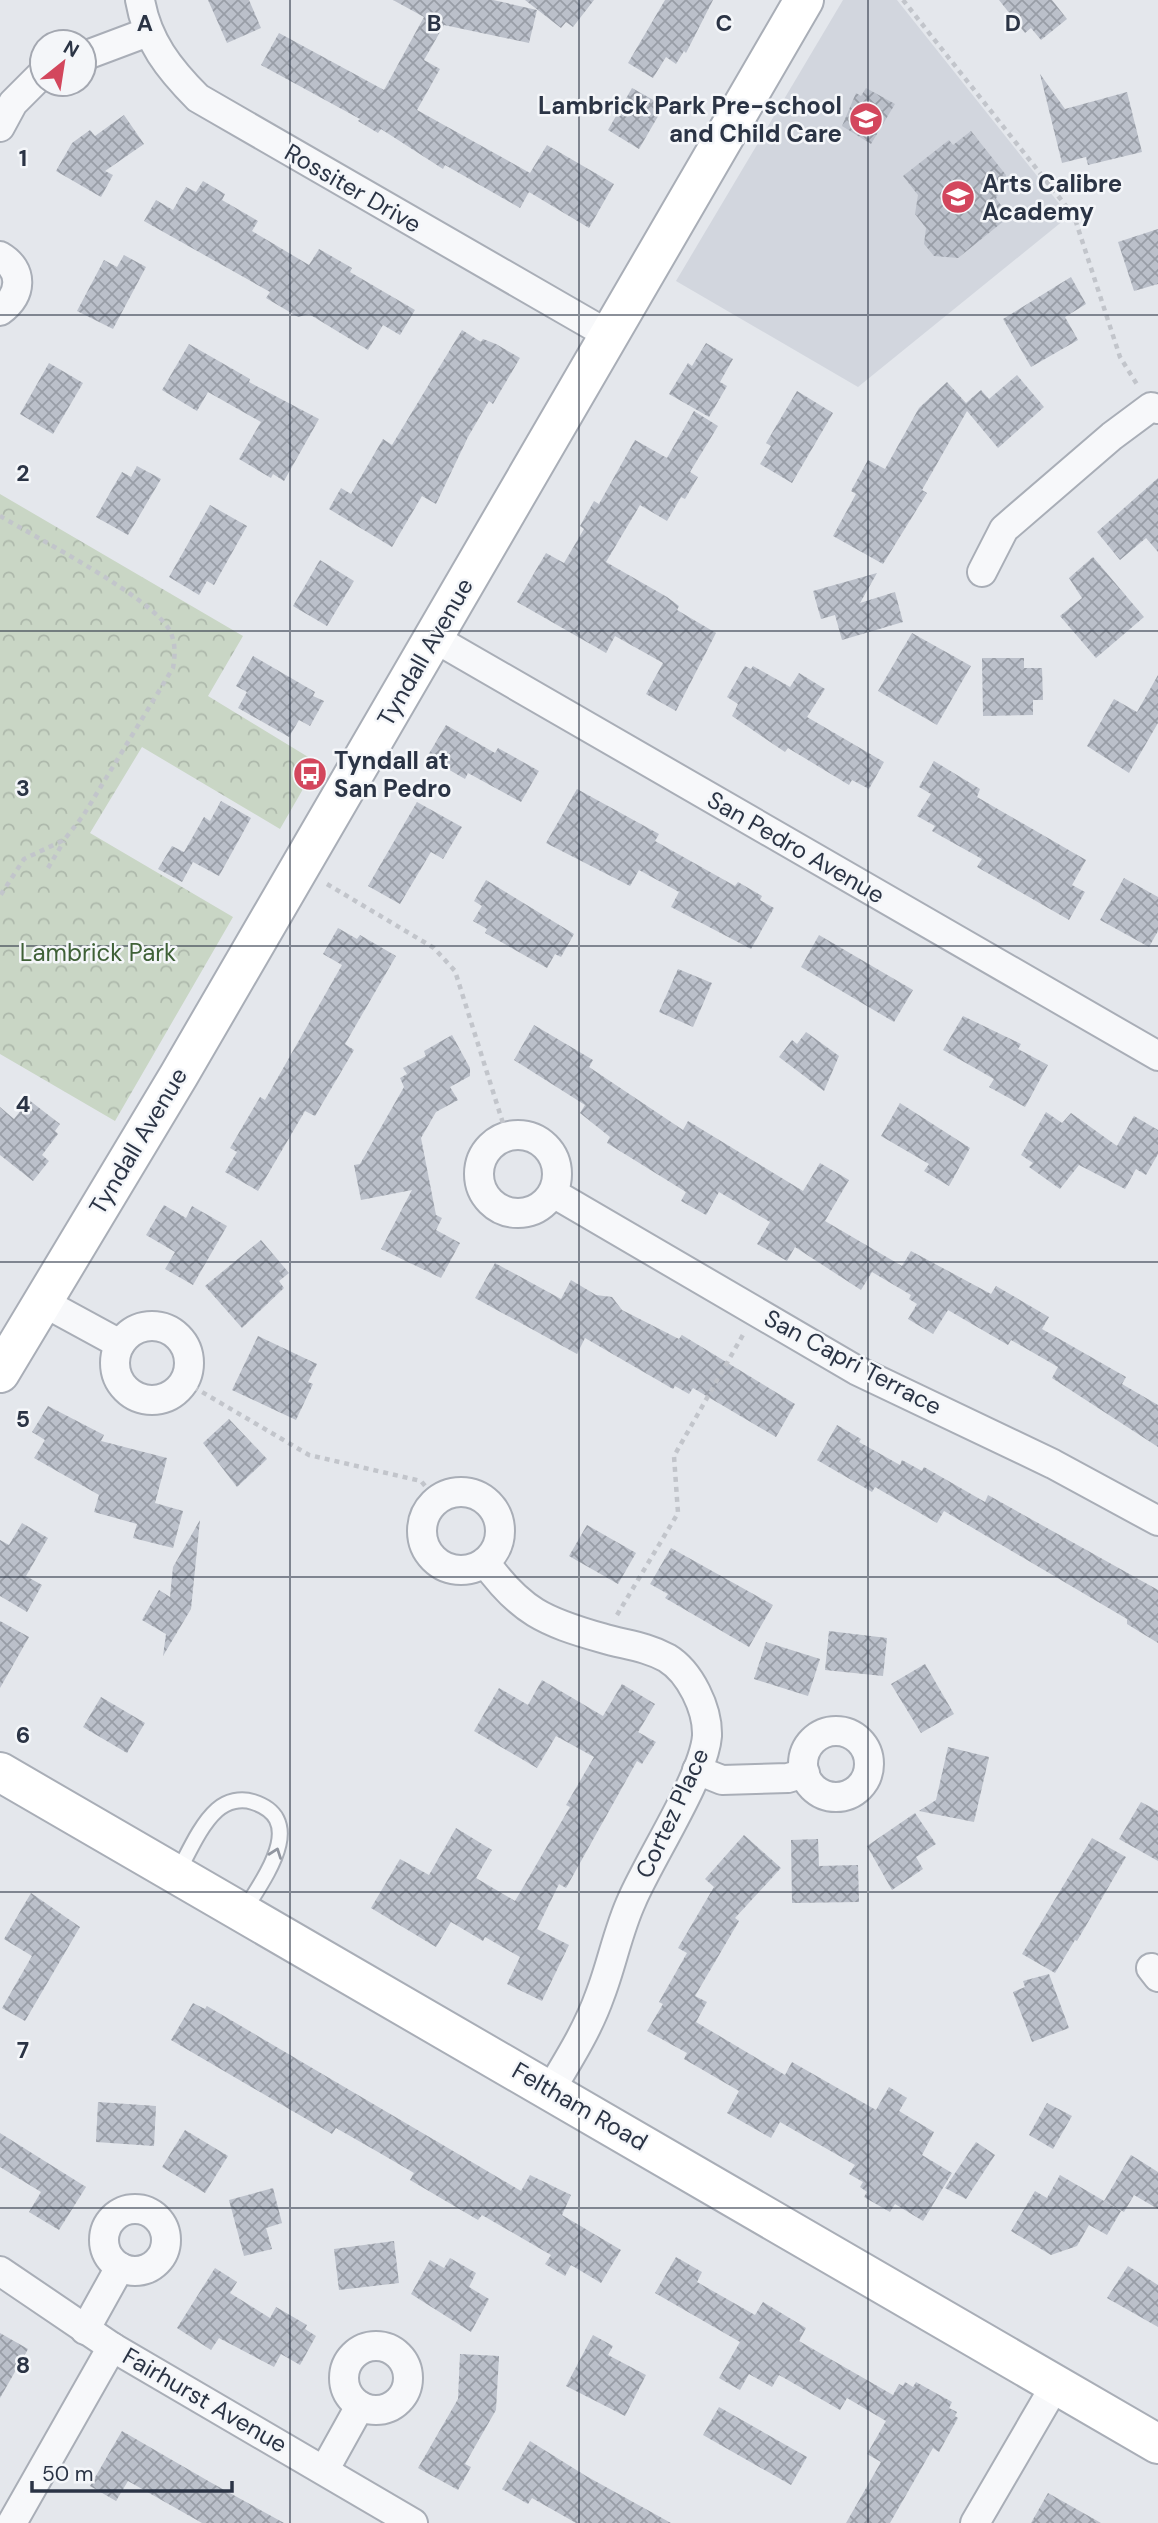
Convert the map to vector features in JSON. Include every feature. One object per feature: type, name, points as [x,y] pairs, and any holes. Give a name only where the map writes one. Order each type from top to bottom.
[{"type":"street","name":"Rossiter Drive","points":[[139,0],[148,32],[168,67],[198,98],[609,335]]},
{"type":"street","name":"Tyndall Avenue","points":[[0,1373],[179,1075],[804,0]]},
{"type":"street","points":[[98,51],[148,32]]},
{"type":"street","points":[[0,127],[13,103],[28,88]]},
{"type":"street","points":[[0,256],[9,261],[18,273],[18,286],[12,299],[0,311]]},
{"type":"street","points":[[982,572],[1004,529],[1112,436],[1155,408]]},
{"type":"street","name":"San Pedro Avenue","points":[[434,638],[1158,1056]]},
{"type":"street","points":[[520,1134],[544,1144],[557,1167],[553,1193],[545,1203],[522,1214],[497,1207],[487,1199],[478,1175],[486,1150],[507,1136],[520,1134]]},
{"type":"street","name":"San Capri Terrace","points":[[553,1193],[856,1370],[1054,1464],[1158,1521]]},
{"type":"street","points":[[41,1301],[120,1344]]},
{"type":"street","points":[[140,1328],[165,1328],[176,1335],[189,1356],[185,1382],[168,1397],[156,1400],[134,1395],[118,1378],[116,1355],[120,1344],[140,1328]]},
{"type":"street","points":[[472,1493],[493,1507],[501,1530],[494,1553],[485,1562],[463,1571],[450,1569],[430,1555],[424,1544],[424,1520],[437,1500],[448,1494],[472,1493]]},
{"type":"street","name":"Cortez Place","points":[[485,1562],[508,1594],[524,1607],[603,1639],[641,1645],[670,1660],[690,1680],[702,1707],[707,1735],[697,1770],[630,1903],[589,2024],[551,2090]]},
{"type":"street","points":[[697,1770],[722,1780],[788,1778],[805,1773]]},
{"type":"street","name":"Feltham Road","points":[[0,1772],[1158,2444]]},
{"type":"street","points":[[85,2330],[120,2267]]},
{"type":"street","name":"Fairhurst Avenue","points":[[0,2271],[112,2347],[325,2469],[413,2523]]},
{"type":"street","points":[[12,2523],[112,2347]]},
{"type":"street","points":[[975,2523],[1056,2384]]},
{"type":"street","points":[[325,2469],[360,2406]]},
{"type":"lane","points":[[177,1874],[216,1811],[238,1800],[262,1805],[278,1824],[279,1848],[243,1912]]},
{"type":"path","points":[[902,0],[1074,216],[1120,357],[1155,408]]},
{"type":"path","points":[[0,516],[142,603],[158,616],[175,643],[173,668],[83,816],[64,840],[48,868]]},
{"type":"path","points":[[0,897],[24,859],[64,840]]},
{"type":"path","points":[[299,867],[446,958],[461,983],[507,1136]]},
{"type":"path","points":[[603,1639],[678,1513],[674,1456],[757,1311]]},
{"type":"path","points":[[185,1382],[309,1455],[421,1481],[437,1500]]},
{"type":"shaded area","points":[[843,0],[897,0],[1069,216],[858,387],[676,281]]},
{"type":"green space","name":"Lambrick Park","points":[[0,494],[243,636],[208,696],[318,763],[280,829],[142,747],[90,833],[233,917],[115,1121],[0,1054]]},
{"type":"building","points":[[208,0],[249,0],[261,28],[227,43]]},
{"type":"building","points":[[393,0],[493,0],[537,10],[529,43],[444,25],[424,60],[440,69],[417,110],[530,173],[547,145],[614,184],[589,228],[529,192],[520,208],[445,165],[443,169],[381,129],[378,133],[358,121],[360,119],[261,65],[279,33],[384,90],[424,17]]},
{"type":"building","points":[[525,0],[594,0],[573,27],[566,22],[561,28]]},
{"type":"building","points":[[665,0],[713,0],[686,53],[684,51],[676,64],[666,57],[653,78],[628,63]]},
{"type":"building","points":[[999,0],[1052,0],[1067,19],[1041,40],[1031,28],[1025,33]]},
{"type":"building","points":[[1040,74],[1065,109],[1127,92],[1142,152],[1088,165],[1086,157],[1062,163]]},
{"type":"building","points":[[632,88],[664,106],[639,149],[608,130]]},
{"type":"building","name":"Lambrick Park Pre-school and Child Care","points":[[866,88],[895,104],[871,144],[842,126],[856,93],[861,96]]},
{"type":"building","points":[[124,115],[144,144],[105,171],[113,175],[101,197],[56,171],[72,143],[90,130],[95,136]]},
{"type":"building","name":"Arts Calibre Academy","points":[[971,131],[1006,175],[996,199],[1010,216],[958,258],[934,256],[924,244],[926,228],[915,214],[918,195],[903,176],[949,140],[953,145]]},
{"type":"building","points":[[203,181],[225,194],[222,200],[258,221],[252,231],[309,265],[319,249],[352,268],[350,272],[415,310],[400,335],[383,325],[368,350],[309,314],[298,317],[266,298],[270,292],[144,221],[156,200],[173,210],[186,187],[196,192]]},
{"type":"building","points":[[1158,229],[1158,284],[1134,291],[1118,242]]},
{"type":"building","points":[[124,255],[146,267],[113,329],[77,311],[104,260],[117,267]]},
{"type":"building","points":[[1071,277],[1086,304],[1065,317],[1078,340],[1031,367],[1003,319]]},
{"type":"building","points":[[462,330],[481,342],[483,339],[496,344],[520,358],[493,404],[489,401],[468,437],[436,504],[422,496],[392,547],[329,509],[341,488],[351,494],[383,439],[392,445]]},
{"type":"building","points":[[706,343],[733,359],[720,382],[727,386],[709,417],[669,394],[688,363],[692,366]]},
{"type":"building","points":[[189,344],[250,379],[249,382],[319,419],[284,481],[273,474],[271,478],[239,459],[261,422],[208,392],[197,411],[162,390]]},
{"type":"building","points":[[49,363],[83,383],[53,434],[20,414]]},
{"type":"building","points":[[1017,375],[1044,407],[998,448],[967,411],[922,490],[927,493],[883,564],[833,536],[856,494],[851,491],[868,460],[885,469],[919,408],[947,382],[966,403],[981,390],[989,399]]},
{"type":"building","points":[[797,391],[833,413],[792,483],[760,464],[771,446],[766,443]]},
{"type":"building","points":[[694,411],[718,426],[690,472],[698,477],[685,499],[681,497],[667,521],[640,505],[606,562],[667,597],[679,606],[677,610],[716,633],[676,711],[646,694],[663,663],[615,636],[606,653],[517,602],[546,553],[564,563],[584,529],[580,526],[594,501],[599,504],[635,440],[667,458]]},
{"type":"building","points":[[137,466],[161,479],[128,535],[96,517],[122,472],[131,477]]},
{"type":"building","points":[[1158,478],[1158,552],[1146,538],[1120,560],[1097,532]]},
{"type":"building","points":[[210,505],[247,526],[214,585],[207,581],[199,595],[169,577]]},
{"type":"building","points":[[1093,557],[1144,617],[1096,658],[1060,616],[1082,598],[1069,578]]},
{"type":"building","points":[[320,560],[354,581],[327,626],[293,606]]},
{"type":"building","points":[[877,573],[860,603],[895,592],[903,622],[842,640],[835,615],[821,619],[813,591]]},
{"type":"building","points":[[912,633],[971,666],[937,725],[878,691]]},
{"type":"building","points":[[253,656],[315,692],[313,696],[324,701],[310,726],[299,720],[289,737],[238,708],[247,692],[236,686]]},
{"type":"building","points":[[982,658],[1024,658],[1024,668],[1042,668],[1043,700],[1033,700],[1033,715],[983,716]]},
{"type":"building","points":[[745,666],[751,669],[753,666],[790,687],[799,673],[825,689],[807,717],[884,762],[869,789],[852,780],[849,785],[788,748],[785,752],[732,716],[738,704],[727,697]]},
{"type":"building","points":[[1158,675],[1158,723],[1129,773],[1087,746],[1114,699],[1137,712]]},
{"type":"building","points":[[446,725],[495,753],[498,748],[539,771],[521,802],[468,773],[465,779],[427,757]]},
{"type":"building","points":[[934,761],[980,789],[977,797],[1086,860],[1072,885],[1085,892],[1069,920],[977,867],[982,859],[932,831],[935,826],[917,816],[931,794],[919,787]]},
{"type":"building","points":[[577,789],[659,834],[655,841],[735,886],[738,882],[762,896],[760,900],[774,908],[751,949],[671,907],[679,892],[639,870],[630,886],[546,843]]},
{"type":"building","points":[[221,801],[251,818],[219,876],[193,862],[182,882],[158,869],[172,846],[184,852],[204,817],[210,821]]},
{"type":"building","points":[[417,802],[462,827],[443,859],[431,852],[400,904],[368,886]]},
{"type":"building","points":[[1124,878],[1158,897],[1158,931],[1149,947],[1100,920]]},
{"type":"building","points":[[486,880],[574,934],[561,957],[555,954],[547,968],[485,933],[487,929],[473,921],[482,906],[474,901]]},
{"type":"building","points":[[338,928],[357,939],[360,935],[396,956],[345,1044],[354,1050],[315,1116],[305,1111],[258,1191],[225,1172],[237,1152],[230,1148],[260,1097],[265,1100],[342,965],[323,954]]},
{"type":"building","points":[[819,935],[913,990],[894,1022],[801,967]]},
{"type":"building","points":[[678,969],[712,983],[693,1027],[659,1012]]},
{"type":"building","points":[[963,1016],[1021,1044],[1018,1049],[1048,1065],[1025,1107],[989,1087],[994,1079],[943,1050]]},
{"type":"building","points":[[534,1025],[593,1060],[589,1067],[683,1130],[688,1121],[803,1191],[820,1163],[849,1180],[825,1221],[902,1266],[911,1251],[991,1294],[996,1286],[1049,1317],[1042,1329],[1126,1377],[1122,1384],[1158,1405],[1158,1447],[1052,1378],[1058,1367],[1011,1340],[1008,1345],[948,1310],[933,1334],[908,1319],[917,1304],[909,1299],[911,1295],[872,1272],[861,1290],[795,1247],[787,1261],[757,1244],[770,1222],[719,1192],[706,1215],[681,1201],[686,1192],[607,1143],[610,1137],[580,1113],[585,1105],[514,1060]]},
{"type":"building","points":[[806,1032],[839,1056],[824,1091],[779,1057],[792,1040],[797,1044]]},
{"type":"building","points":[[452,1035],[470,1068],[470,1076],[450,1087],[458,1100],[436,1112],[421,1138],[436,1215],[442,1218],[436,1230],[460,1243],[441,1278],[381,1249],[412,1190],[361,1200],[354,1165],[360,1164],[404,1087],[400,1078],[407,1074],[403,1068],[426,1056],[424,1051]]},
{"type":"building","points":[[29,1100],[60,1124],[55,1131],[58,1134],[42,1155],[49,1161],[33,1181],[0,1155],[0,1107],[14,1119]]},
{"type":"building","points":[[900,1103],[970,1148],[949,1186],[924,1171],[929,1164],[881,1136]]},
{"type":"building","points":[[1046,1112],[1062,1123],[1071,1113],[1117,1146],[1134,1116],[1158,1130],[1158,1154],[1146,1175],[1136,1169],[1125,1189],[1079,1165],[1060,1189],[1029,1167],[1033,1163],[1021,1155]]},
{"type":"building","points":[[164,1205],[186,1218],[192,1206],[227,1226],[193,1285],[165,1269],[175,1252],[146,1235]]},
{"type":"building","points":[[261,1240],[289,1273],[279,1281],[284,1288],[242,1328],[205,1286]]},
{"type":"building","points":[[495,1263],[561,1299],[571,1280],[596,1295],[612,1297],[622,1310],[679,1339],[682,1335],[795,1404],[776,1437],[693,1388],[689,1394],[675,1386],[673,1389],[585,1338],[577,1354],[475,1298]]},
{"type":"building","points":[[258,1336],[317,1364],[308,1382],[313,1384],[296,1420],[232,1390]]},
{"type":"building","points":[[48,1406],[104,1435],[101,1441],[167,1458],[155,1503],[183,1511],[173,1548],[133,1538],[137,1524],[94,1512],[99,1495],[34,1458],[45,1440],[32,1432]]},
{"type":"building","points":[[229,1419],[267,1459],[237,1487],[203,1443]]},
{"type":"building","points":[[837,1425],[861,1439],[859,1442],[900,1465],[902,1460],[922,1471],[924,1467],[985,1502],[988,1495],[1158,1590],[1158,1643],[1127,1624],[1127,1619],[944,1511],[937,1523],[875,1487],[872,1492],[817,1460]]},
{"type":"building","points":[[200,1520],[191,1609],[163,1656],[166,1634],[142,1620],[159,1590],[170,1597],[173,1567]]},
{"type":"building","points":[[22,1523],[48,1538],[26,1576],[42,1585],[27,1612],[0,1596],[0,1540],[9,1545]]},
{"type":"building","points":[[587,1525],[636,1553],[618,1584],[569,1556]]},
{"type":"building","points":[[671,1548],[773,1605],[749,1647],[665,1598],[668,1594],[650,1584]]},
{"type":"building","points":[[0,1621],[29,1637],[0,1688]]},
{"type":"building","points":[[829,1631],[887,1638],[883,1676],[825,1670]]},
{"type":"building","points":[[766,1642],[820,1659],[808,1696],[754,1679]]},
{"type":"building","points":[[925,1664],[954,1714],[921,1733],[891,1684]]},
{"type":"building","points":[[542,1680],[603,1716],[622,1684],[655,1704],[638,1732],[656,1742],[642,1764],[637,1761],[566,1888],[559,1884],[537,1929],[569,1945],[542,2001],[507,1984],[520,1957],[485,1937],[483,1941],[451,1922],[436,1947],[371,1908],[400,1859],[429,1875],[456,1828],[492,1850],[476,1878],[515,1901],[570,1807],[566,1805],[594,1757],[556,1736],[537,1768],[474,1731],[499,1688],[528,1705]]},
{"type":"building","points":[[101,1697],[145,1723],[127,1753],[83,1727]]},
{"type":"building","points":[[948,1747],[989,1757],[974,1822],[919,1811],[936,1800]]},
{"type":"building","points":[[1141,1802],[1158,1811],[1158,1861],[1119,1839]]},
{"type":"building","points":[[915,1813],[936,1844],[916,1857],[923,1869],[892,1890],[867,1846]]},
{"type":"building","points":[[744,1835],[781,1868],[735,1918],[739,1921],[695,1996],[707,2002],[696,2022],[785,2075],[792,2062],[876,2110],[889,2087],[907,2098],[899,2111],[934,2132],[922,2155],[952,2173],[923,2221],[895,2204],[890,2212],[864,2197],[867,2192],[860,2187],[863,2182],[849,2174],[855,2165],[780,2122],[771,2138],[727,2113],[739,2091],[684,2059],[687,2053],[647,2031],[663,2004],[659,2002],[687,1953],[678,1948],[714,1887],[705,1879]]},
{"type":"building","points":[[1092,1838],[1126,1857],[1055,1973],[1022,1954]]},
{"type":"building","points":[[818,1839],[819,1866],[858,1865],[859,1902],[792,1903],[791,1840]]},
{"type":"building","points":[[31,1893],[80,1927],[25,2021],[2,2008],[32,1956],[4,1939]]},
{"type":"building","points":[[1049,1974],[1069,2028],[1032,2042],[1013,1992],[1025,1987],[1023,1981]]},
{"type":"building","points":[[193,2003],[205,2009],[207,2006],[521,2191],[530,2175],[571,2195],[562,2215],[621,2250],[601,2283],[571,2265],[565,2276],[545,2264],[551,2255],[482,2215],[478,2220],[410,2180],[414,2173],[336,2128],[332,2134],[171,2040]]},
{"type":"building","points":[[98,2102],[156,2106],[154,2146],[96,2142]]},
{"type":"building","points":[[1047,2103],[1072,2116],[1053,2149],[1029,2135]]},
{"type":"building","points":[[185,2130],[228,2156],[205,2193],[162,2167]]},
{"type":"building","points":[[0,2133],[86,2187],[59,2230],[29,2212],[41,2192],[0,2167]]},
{"type":"building","points":[[976,2142],[995,2155],[966,2199],[945,2188]]},
{"type":"building","points":[[1131,2155],[1158,2172],[1158,2209],[1134,2195],[1124,2212],[1104,2201]]},
{"type":"building","points":[[1060,2175],[1121,2211],[1107,2235],[1089,2225],[1077,2246],[1051,2255],[1011,2231],[1035,2191],[1047,2198]]},
{"type":"building","points":[[273,2188],[282,2223],[266,2228],[272,2249],[244,2256],[229,2200]]},
{"type":"building","points":[[394,2241],[399,2283],[339,2290],[334,2249]]},
{"type":"building","points":[[676,2257],[702,2272],[697,2282],[755,2315],[763,2302],[806,2328],[799,2341],[893,2395],[899,2384],[903,2386],[905,2382],[913,2387],[916,2382],[952,2402],[949,2408],[957,2412],[955,2416],[958,2418],[939,2452],[933,2448],[890,2523],[846,2523],[881,2462],[867,2454],[886,2421],[847,2398],[840,2410],[779,2375],[772,2387],[749,2374],[740,2390],[719,2378],[740,2342],[655,2293]]},
{"type":"building","points":[[450,2258],[476,2273],[469,2287],[489,2299],[471,2332],[411,2294],[430,2260],[444,2268]]},
{"type":"building","points":[[1128,2266],[1158,2285],[1158,2327],[1107,2298]]},
{"type":"building","points":[[215,2268],[237,2282],[230,2293],[270,2318],[276,2307],[307,2325],[305,2329],[316,2336],[300,2365],[281,2354],[274,2367],[219,2338],[211,2350],[177,2328]]},
{"type":"building","points":[[0,2333],[28,2349],[0,2398]]},
{"type":"building","points":[[593,2335],[613,2346],[608,2355],[646,2375],[625,2416],[566,2386]]},
{"type":"building","points":[[460,2354],[499,2356],[496,2410],[465,2464],[471,2467],[458,2490],[418,2468],[458,2399]]},
{"type":"building","points":[[719,2407],[807,2457],[791,2485],[703,2435]]},
{"type":"building","points":[[122,2431],[284,2523],[202,2523],[128,2481],[116,2501],[90,2486]]},
{"type":"building","points":[[530,2441],[586,2476],[671,2523],[576,2523],[532,2498],[528,2504],[502,2489]]},
{"type":"building","points":[[1048,2493],[1101,2523],[1031,2523]]},
{"type":"place","name":"Lambrick Park Pre-school and Child Care","points":[[866,119]]},
{"type":"place","name":"Arts Calibre Academy","points":[[958,197]]},
{"type":"place","name":"Tyndall at San Pedro","points":[[310,774]]}]
